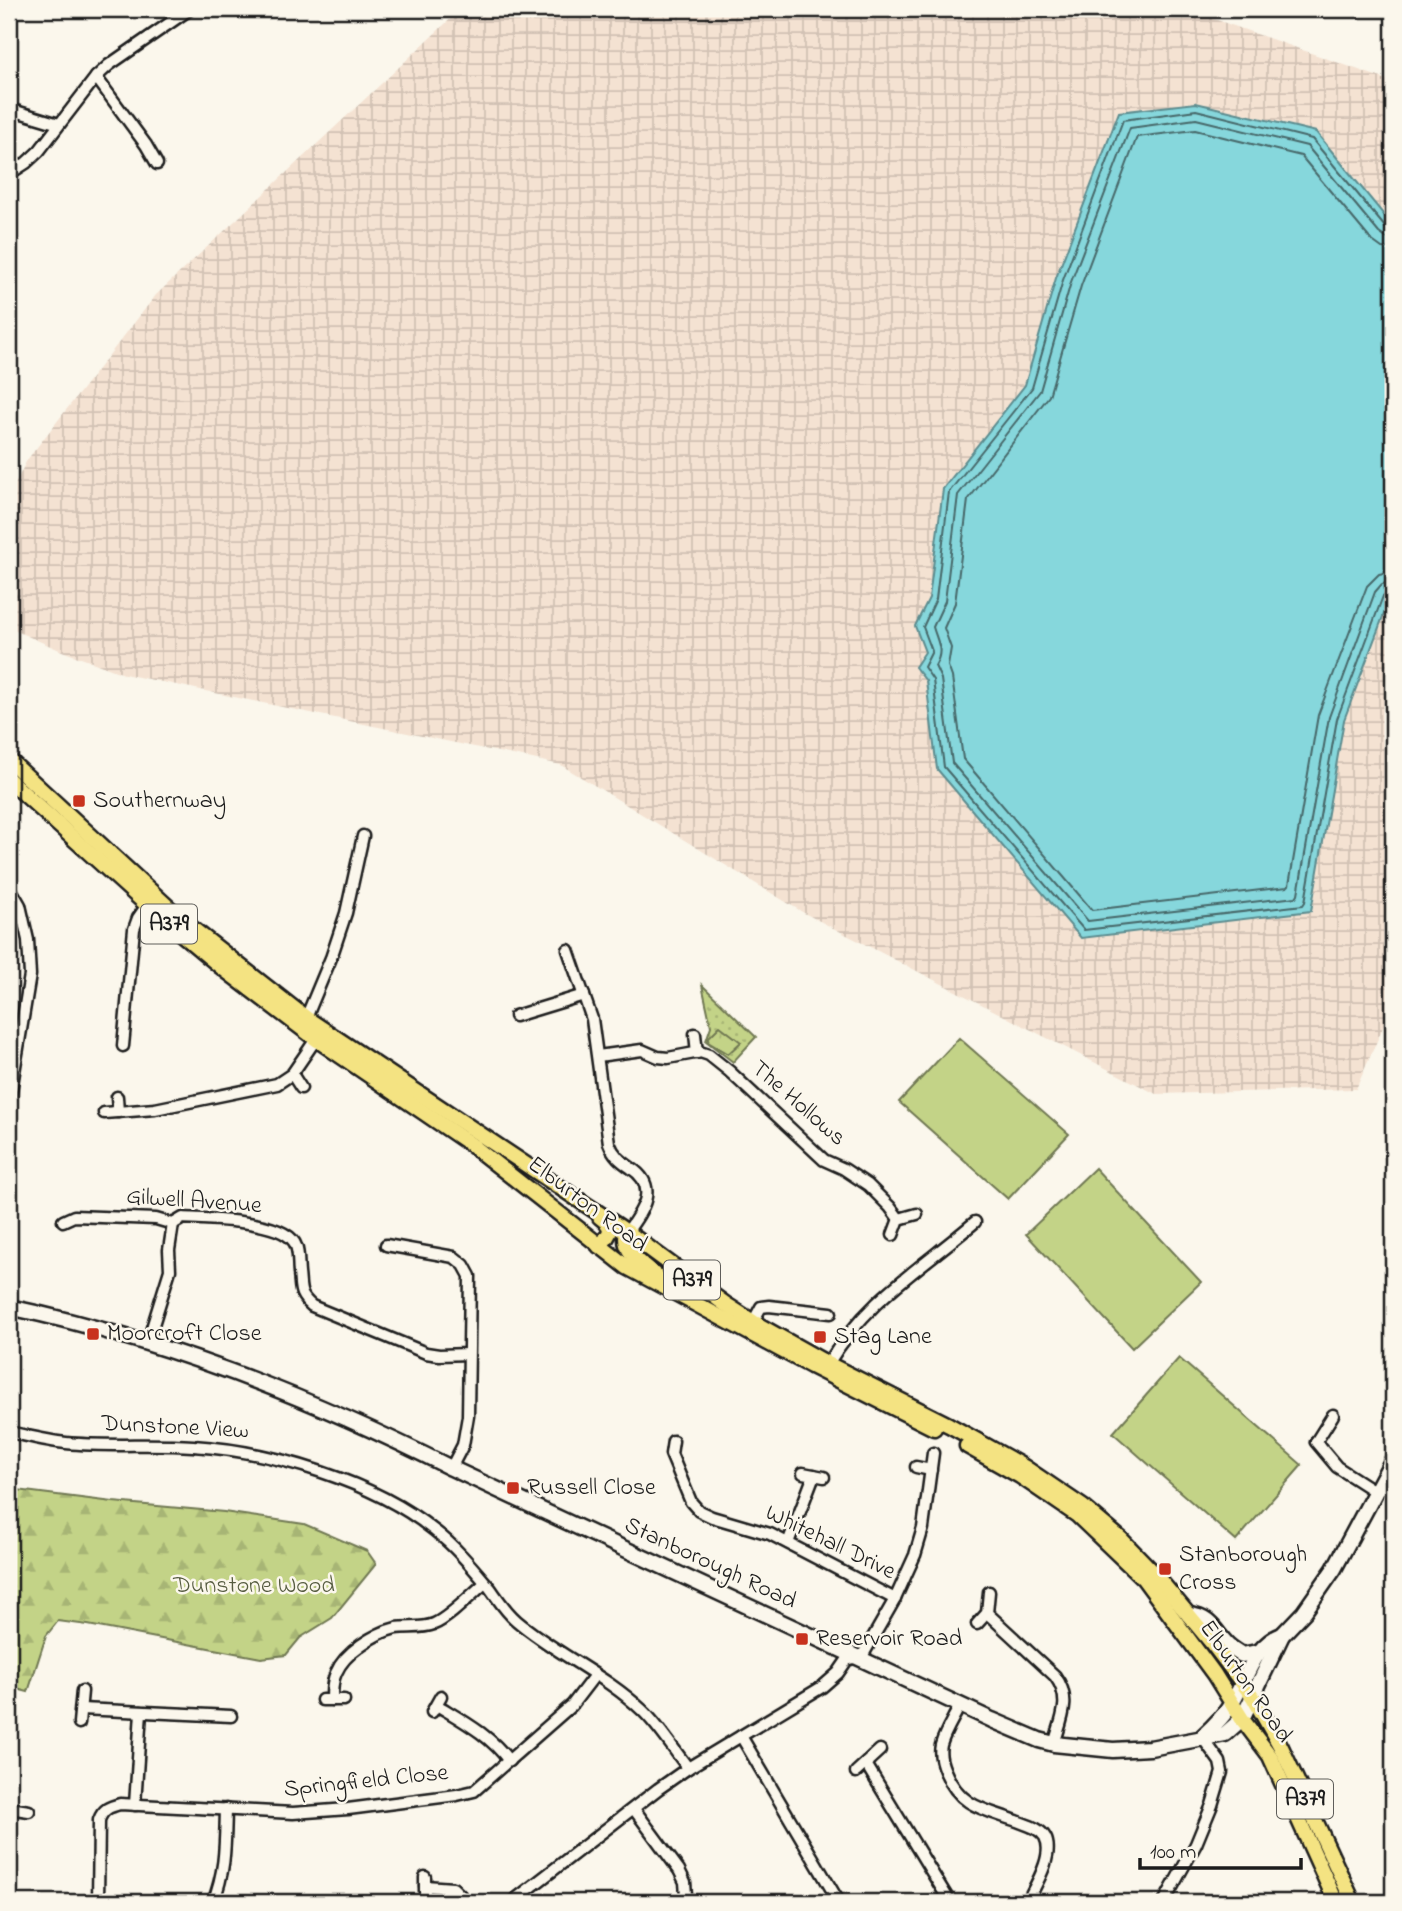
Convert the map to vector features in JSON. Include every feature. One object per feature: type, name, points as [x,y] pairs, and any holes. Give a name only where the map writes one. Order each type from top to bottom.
[{"type":"main road","name":"Elburton Road","points":[[9,760],[184,922],[306,1018],[627,1231],[752,1322],[1024,1467],[1083,1507],[1121,1539],[1189,1615],[1253,1697],[1281,1747],[1353,1902]]},
{"type":"main road","name":"Elburton Road","points":[[9,780],[147,905],[220,966],[317,1039],[473,1146],[626,1267],[945,1434],[1020,1476],[1077,1515],[1144,1579],[1270,1756],[1336,1902]]},
{"type":"main road","name":"A379","points":[[575,1197],[608,1223],[609,1234],[599,1246]]},
{"type":"main road","name":"A379","points":[[627,1231],[625,1238],[628,1251],[674,1293]]},
{"type":"street","points":[[9,174],[39,151],[96,77],[118,58],[190,9]]},
{"type":"street","points":[[96,77],[157,164]]},
{"type":"street","points":[[9,109],[60,124]]},
{"type":"street","points":[[306,1018],[346,913],[363,836]]},
{"type":"street","points":[[9,886],[20,905],[28,940],[30,975],[9,1103]]},
{"type":"street","points":[[123,1046],[134,929],[147,905]]},
{"type":"street","points":[[568,950],[592,1019],[609,1143],[621,1162],[642,1177],[647,1193],[642,1209],[627,1231]]},
{"type":"street","points":[[515,1016],[584,995]]},
{"type":"street","points":[[598,1056],[632,1050],[642,1050],[658,1058],[697,1053],[695,1034]]},
{"type":"street","points":[[104,1113],[155,1109],[277,1084],[292,1074],[317,1039]]},
{"type":"street","name":"The Hollows","points":[[697,1053],[709,1055],[718,1061],[824,1160],[868,1185],[899,1219]]},
{"type":"street","points":[[292,1074],[301,1088]]},
{"type":"street","points":[[117,1097],[118,1112]]},
{"type":"street","points":[[893,1235],[899,1219],[917,1214]]},
{"type":"street","name":"Gilwell Avenue","points":[[63,1221],[74,1216],[156,1219],[173,1224],[183,1218],[255,1223],[288,1235],[296,1244],[300,1289],[303,1298],[312,1306],[426,1353],[468,1354]]},
{"type":"street","points":[[828,1364],[851,1329],[883,1296],[975,1222]]},
{"type":"street","points":[[147,1343],[170,1270],[169,1250],[173,1224]]},
{"type":"street","points":[[386,1245],[454,1257],[464,1265],[470,1276],[468,1416],[463,1446],[451,1468]]},
{"type":"street","points":[[752,1322],[761,1307],[769,1306],[831,1313]]},
{"type":"street","name":"Stanborough Road","points":[[9,1307],[147,1343],[312,1403],[1039,1740],[1113,1750],[1150,1748],[1225,1734],[1242,1719]]},
{"type":"street","points":[[1333,1415],[1316,1443],[1338,1467],[1376,1492]]},
{"type":"street","name":"Dunstone View","points":[[9,1432],[65,1443],[226,1448],[270,1456],[315,1470],[399,1506],[435,1530],[458,1551],[513,1618],[641,1710],[657,1726],[688,1768]]},
{"type":"street","name":"Whitehall Drive","points":[[673,1441],[671,1454],[691,1502],[699,1511],[771,1534],[895,1599]]},
{"type":"street","points":[[512,1902],[658,1789],[822,1687],[838,1673],[847,1660],[864,1653],[895,1599],[915,1555],[923,1528],[933,1453]]},
{"type":"street","points":[[1242,1719],[1282,1635],[1304,1612],[1334,1569],[1393,1459]]},
{"type":"street","points":[[916,1467],[931,1470]]},
{"type":"street","points":[[788,1543],[819,1476],[803,1473]]},
{"type":"street","points":[[344,1700],[327,1700],[336,1672],[370,1637],[400,1628],[425,1627],[437,1623],[485,1583]]},
{"type":"street","points":[[977,1624],[987,1613],[989,1592]]},
{"type":"street","points":[[987,1613],[1062,1685],[1064,1709],[1054,1744]]},
{"type":"street","points":[[1189,1615],[1199,1616],[1211,1624],[1230,1647],[1242,1655],[1257,1653]]},
{"type":"street","points":[[1164,1902],[1196,1844],[1222,1772],[1220,1762],[1202,1737],[1233,1703],[1257,1653],[1269,1641],[1282,1635]]},
{"type":"street","name":"Springfield Close","points":[[98,1902],[99,1820],[107,1807],[120,1804],[293,1813],[348,1810],[474,1791],[572,1705],[595,1675]]},
{"type":"street","points":[[79,1723],[82,1691]]},
{"type":"street","points":[[437,1704],[486,1736],[509,1761]]},
{"type":"street","points":[[960,1705],[941,1746],[940,1759],[959,1796],[972,1805],[1036,1828],[1045,1837],[1048,1849],[1045,1866],[1027,1902]]},
{"type":"street","points":[[80,1709],[231,1716]]},
{"type":"street","points":[[135,1805],[141,1712]]},
{"type":"street","points":[[741,1736],[839,1902]]},
{"type":"street","points":[[856,1772],[880,1750]]},
{"type":"street","points":[[866,1764],[950,1902]]},
{"type":"street","points":[[9,1808],[29,1811]]},
{"type":"street","points":[[213,1902],[224,1864],[226,1809]]},
{"type":"street","points":[[634,1809],[679,1870],[685,1882],[686,1895],[683,1902]]},
{"type":"street","points":[[425,1886],[453,1888],[467,1902]]},
{"type":"shaded area","points":[[461,9],[1186,9],[1393,82],[1393,1004],[1356,1089],[1156,1094],[804,913],[561,765],[124,674],[9,628],[9,496],[27,460],[156,295]]},
{"type":"green space","points":[[702,985],[756,1037],[733,1062],[706,1041],[711,1026]]},
{"type":"green space","points":[[720,1026],[741,1042],[728,1054],[708,1042],[709,1037]]},
{"type":"green space","points":[[959,1038],[1069,1134],[1008,1199],[899,1102]]},
{"type":"green space","points":[[1095,1168],[1201,1282],[1132,1348],[1026,1234]]},
{"type":"green space","points":[[1179,1358],[1302,1465],[1236,1541],[1113,1433]]},
{"type":"green space","name":"Dunstone Wood","points":[[9,1489],[224,1512],[304,1524],[367,1551],[376,1564],[332,1618],[300,1638],[286,1655],[261,1658],[58,1621],[46,1636],[28,1692],[9,1687]]},
{"type":"water","points":[[1196,103],[1316,132],[1393,226],[1393,590],[1344,720],[1311,911],[1081,938],[937,769],[926,681],[915,667],[925,652],[915,626],[929,598],[943,489],[1025,385],[1056,278],[1119,112]]},
{"type":"place","name":"Southernway","points":[[79,801]]},
{"type":"place","name":"Moorcroft Close","points":[[93,1334]]},
{"type":"place","name":"Stag Lane","points":[[820,1337]]},
{"type":"place","name":"Russell Close","points":[[513,1488]]},
{"type":"place","name":"Stanborough Cross","points":[[1165,1569]]},
{"type":"place","name":"Reservoir Road","points":[[802,1639]]}]
